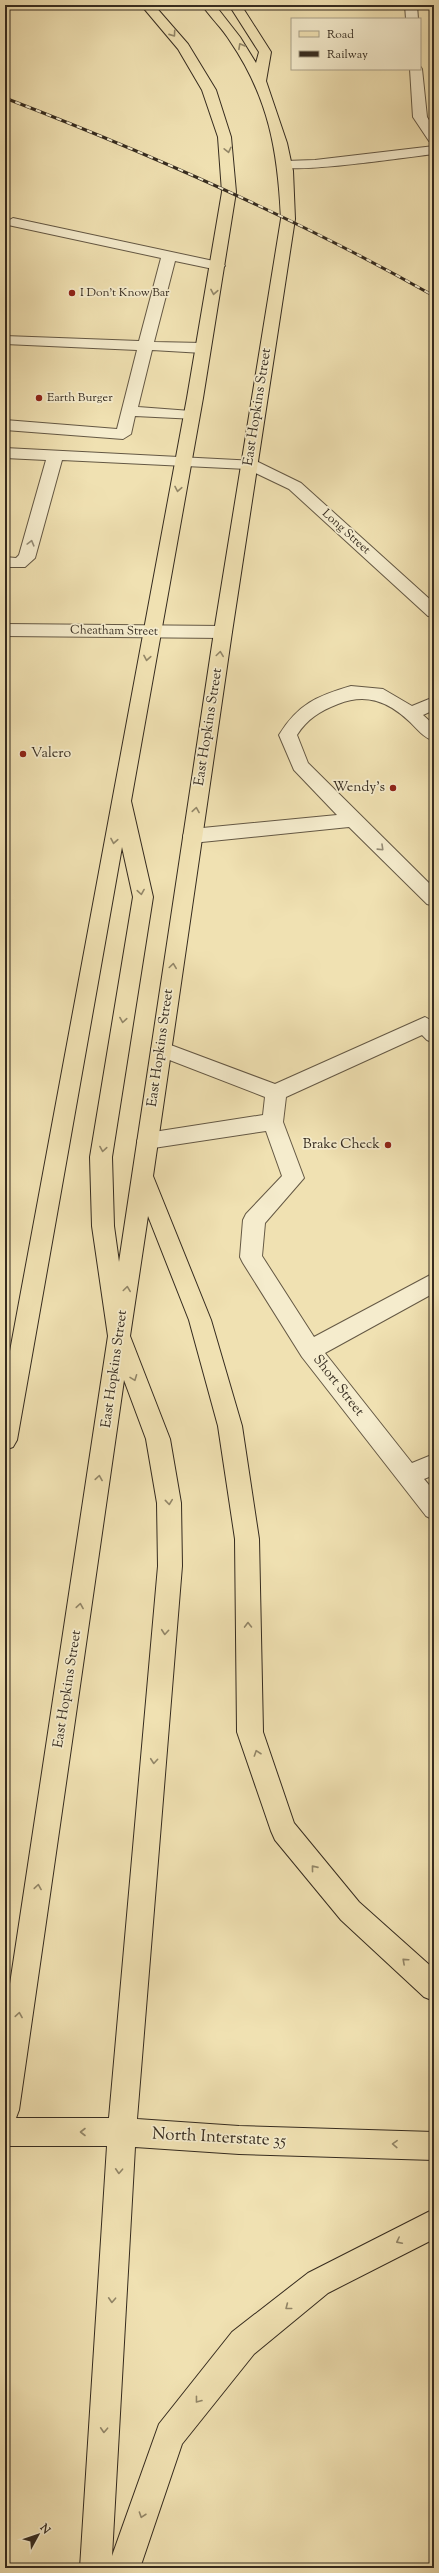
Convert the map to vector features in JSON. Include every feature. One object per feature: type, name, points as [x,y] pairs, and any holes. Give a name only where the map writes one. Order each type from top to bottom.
[{"type":"main road","points":[[5,1440],[183,463],[218,266],[229,192],[229,158],[218,108],[204,76],[169,28],[147,5]]},
{"type":"main road","name":"East Hopkins Street","points":[[5,2110],[120,1341],[142,1176],[192,836],[288,219],[285,165],[259,81],[238,41],[208,5]]},
{"type":"main road","points":[[235,5],[265,52],[259,81]]},
{"type":"main road","points":[[96,2568],[122,2132],[170,1566],[169,1503],[158,1439],[120,1341],[103,1226],[101,1157],[142,897],[121,799]]},
{"type":"main road","points":[[142,1176],[200,1320],[230,1426],[247,1539],[250,1732],[284,1831],[350,1911],[434,1987]]},
{"type":"main road","name":"North Interstate 35","points":[[5,2132],[122,2132],[239,2140],[434,2146]]},
{"type":"main road","points":[[124,2568],[170,2435],[243,2343],[318,2283],[434,2223]]},
{"type":"street","points":[[411,5],[412,18]]},
{"type":"street","points":[[416,70],[420,117],[434,138]]},
{"type":"street","points":[[285,165],[315,164],[434,150]]},
{"type":"street","points":[[13,222],[218,266]]},
{"type":"street","points":[[5,425],[123,434],[169,255]]},
{"type":"street","points":[[5,340],[203,348]]},
{"type":"street","points":[[129,411],[191,416]]},
{"type":"street","points":[[5,453],[183,463],[250,464]]},
{"type":"street","points":[[5,562],[19,563],[27,558],[55,456]]},
{"type":"street","name":"Long Street","points":[[250,464],[295,486],[434,612]]},
{"type":"street","name":"Cheatham Street","points":[[5,630],[223,632]]},
{"type":"street","points":[[434,735],[411,713],[377,693],[351,692],[315,706],[298,719],[288,735],[300,766],[434,899]]},
{"type":"street","points":[[411,713],[434,703]]},
{"type":"street","points":[[192,836],[353,820]]},
{"type":"street","points":[[161,1049],[276,1093],[424,1025],[434,1035]]},
{"type":"street","points":[[147,1141],[273,1122],[276,1093]]},
{"type":"street","name":"Short Street","points":[[273,1122],[293,1178],[254,1220],[251,1257],[310,1350],[434,1509]]},
{"type":"street","points":[[310,1350],[434,1282]]},
{"type":"street","points":[[408,1475],[434,1464]]},
{"type":"railway","points":[[5,98],[115,142],[223,189],[330,240],[434,296]]},
{"type":"place","name":"I Don't Know Bar","points":[[72,293]]},
{"type":"place","name":"Earth Burger","points":[[39,398]]},
{"type":"place","name":"Valero","points":[[23,754]]},
{"type":"place","name":"Wendy's","points":[[393,788]]},
{"type":"place","name":"Brake Check","points":[[388,1145]]}]
